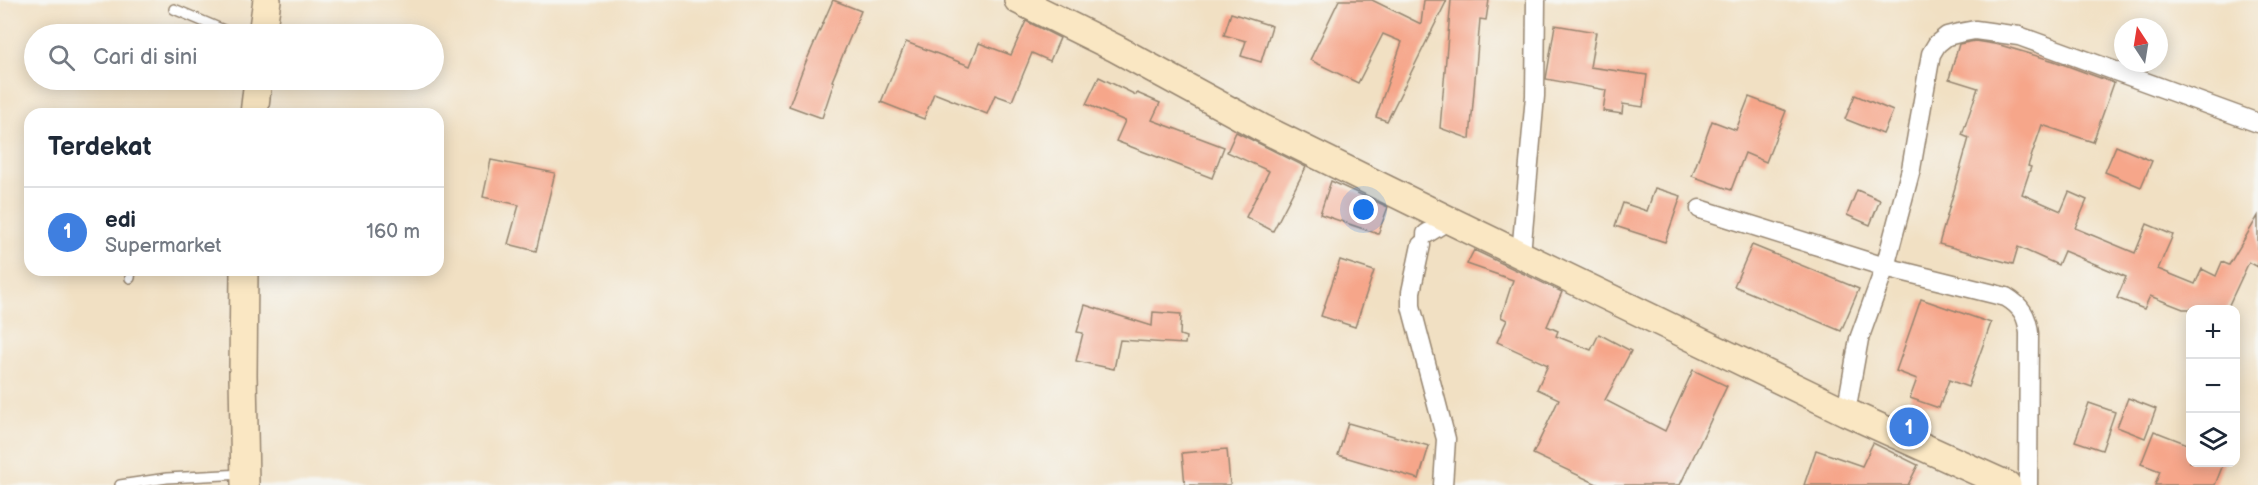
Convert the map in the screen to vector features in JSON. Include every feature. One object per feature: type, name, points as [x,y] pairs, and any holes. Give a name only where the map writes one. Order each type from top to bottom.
[{"type":"main road","points":[[263,24],[267,0]]},
{"type":"main road","points":[[1018,0],[1115,48],[1262,128],[1432,233],[1521,254],[1846,412],[2007,485]]},
{"type":"main road","points":[[255,108],[257,90]]},
{"type":"main road","points":[[244,276],[245,479]]},
{"type":"street","points":[[1521,254],[1535,96],[1536,0]]},
{"type":"street","points":[[1846,412],[1859,339],[1885,267],[1911,169],[1928,63],[1937,44],[1947,36],[1975,30],[2019,36],[2258,123]]},
{"type":"street","points":[[1700,209],[1885,267],[2006,297],[2017,304],[2024,313],[2029,333],[2028,485]]},
{"type":"street","points":[[1432,233],[1411,292],[1411,306],[1446,439],[1443,485]]},
{"type":"lane","points":[[174,9],[209,24]]},
{"type":"lane","points":[[120,485],[167,478],[245,479]]},
{"type":"building","points":[[833,0],[861,11],[832,81],[834,82],[822,118],[789,106]]},
{"type":"building","points":[[1339,0],[1372,0],[1421,24],[1424,0],[1447,0],[1387,121],[1376,117],[1402,42],[1383,34],[1358,83],[1310,60]]},
{"type":"building","points":[[1451,0],[1489,0],[1486,20],[1480,19],[1470,139],[1440,128]]},
{"type":"building","points":[[1231,13],[1272,26],[1261,62],[1241,56],[1246,41],[1224,35]]},
{"type":"building","points":[[1026,21],[1060,38],[1050,61],[1032,53],[1012,101],[995,95],[987,114],[934,93],[924,119],[881,102],[906,42],[970,66],[979,43],[1011,55]]},
{"type":"building","points":[[1555,25],[1596,32],[1590,67],[1647,75],[1643,107],[1623,104],[1622,114],[1603,111],[1606,90],[1546,79]]},
{"type":"building","points":[[1975,41],[2000,45],[2054,61],[2114,83],[2093,142],[2042,125],[2028,166],[2031,167],[2022,194],[2061,211],[2069,192],[2087,200],[2075,228],[2135,253],[2147,224],[2173,235],[2158,269],[2195,284],[2202,269],[2216,276],[2222,262],[2229,265],[2258,216],[2258,267],[2249,262],[2229,305],[2186,305],[2186,309],[2183,309],[2150,296],[2144,309],[2117,298],[2126,277],[2064,251],[2058,265],[2018,247],[2013,264],[1939,244],[1969,138],[1962,135],[1978,88],[1949,79],[1959,44]]},
{"type":"building","points":[[1099,77],[1136,95],[1137,93],[1160,103],[1152,120],[1224,147],[1212,178],[1116,141],[1125,121],[1086,104]]},
{"type":"building","points":[[1855,95],[1893,111],[1883,134],[1845,119]]},
{"type":"building","points":[[1749,97],[1786,111],[1766,162],[1745,153],[1731,190],[1692,176],[1712,121],[1736,130]]},
{"type":"building","points":[[1236,132],[1306,167],[1273,231],[1246,217],[1269,171],[1227,152]]},
{"type":"building","points":[[2116,146],[2152,161],[2141,187],[2105,172]]},
{"type":"building","points":[[491,160],[555,173],[536,251],[508,244],[519,205],[483,197]]},
{"type":"building","points":[[1331,181],[1388,207],[1378,234],[1320,214]]},
{"type":"building","points":[[1655,188],[1681,196],[1665,242],[1615,226],[1623,203],[1647,211]]},
{"type":"building","points":[[1857,190],[1880,200],[1870,225],[1847,215]]},
{"type":"building","points":[[1752,245],[1859,289],[1841,331],[1734,286]]},
{"type":"building","points":[[1474,250],[1562,292],[1547,326],[1558,331],[1556,336],[1591,350],[1599,334],[1631,351],[1605,400],[1665,431],[1693,370],[1727,386],[1680,485],[1599,485],[1533,454],[1559,399],[1537,389],[1548,365],[1497,342],[1507,320],[1501,317],[1513,280],[1467,264]]},
{"type":"building","points":[[1340,260],[1374,271],[1355,327],[1321,316]]},
{"type":"building","points":[[1921,299],[1991,323],[1968,387],[1949,380],[1939,408],[1910,398],[1917,379],[1896,371]]},
{"type":"building","points":[[1085,305],[1152,326],[1153,312],[1181,314],[1180,335],[1186,337],[1185,344],[1120,340],[1114,369],[1076,361],[1083,333],[1077,332]]},
{"type":"building","points":[[2128,398],[2156,409],[2145,438],[2117,427]]},
{"type":"building","points":[[2089,403],[2115,412],[2102,450],[2075,441]]},
{"type":"building","points":[[1348,423],[1429,446],[1419,479],[1338,455]]},
{"type":"building","points":[[2154,431],[2186,443],[2186,467],[2222,467],[2215,485],[2155,485],[2160,471],[2141,464]]},
{"type":"building","points":[[1873,443],[1918,465],[1908,485],[1804,485],[1816,450],[1862,466]]},
{"type":"building","points":[[1227,449],[1230,485],[1185,485],[1182,453]]},
{"type":"place","name":"edi","points":[[1909,427]]}]
